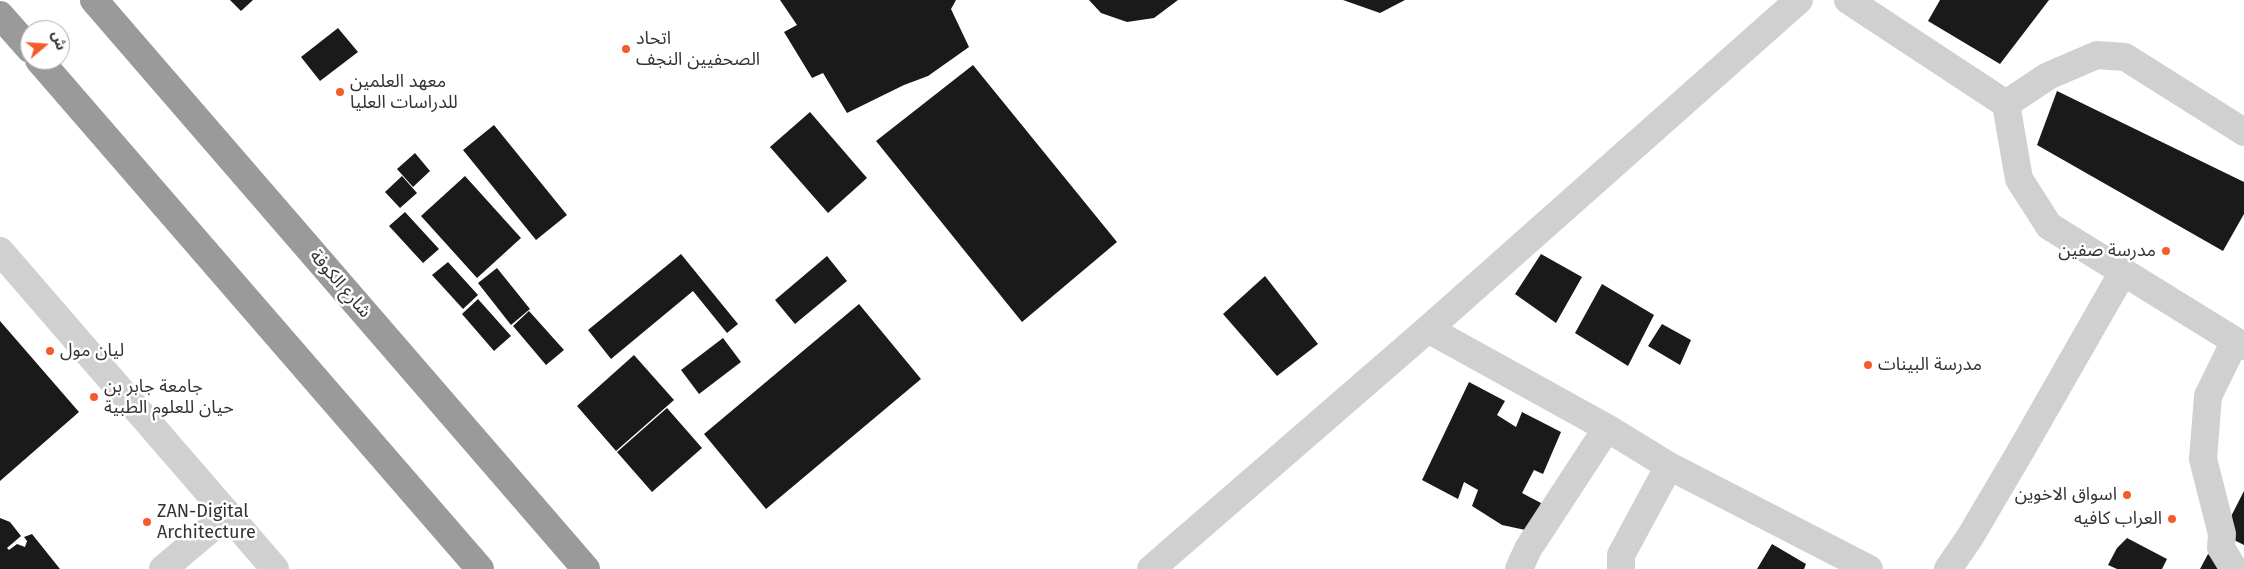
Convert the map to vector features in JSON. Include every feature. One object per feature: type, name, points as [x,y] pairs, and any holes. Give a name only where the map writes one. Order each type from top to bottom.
[{"type":"highway","name":"شارع الكوفة","points":[[94,0],[586,569]]},
{"type":"highway","points":[[0,14],[20,37]]},
{"type":"highway","points":[[48,70],[480,569]]},
{"type":"street","points":[[1166,565],[1428,329],[1799,0]]},
{"type":"street","points":[[1848,0],[2006,104],[2019,179],[2049,226],[2240,343],[2208,396],[2202,459],[2222,534],[2221,548],[2234,569]]},
{"type":"street","points":[[2006,104],[2048,76],[2097,55],[2125,57],[2244,132]]},
{"type":"street","points":[[0,251],[275,569]]},
{"type":"street","points":[[1948,569],[1970,537],[2123,272]]},
{"type":"street","points":[[1428,329],[1607,428],[1669,466],[1869,569]]},
{"type":"street","points":[[1519,569],[1528,549],[1607,428]]},
{"type":"street","points":[[1621,569],[1620,555],[1669,466]]},
{"type":"street","points":[[163,569],[227,515]]},
{"type":"building","points":[[230,0],[253,0],[241,11]]},
{"type":"building","points":[[780,0],[956,0],[951,9],[969,47],[928,76],[904,85],[847,113],[823,73],[812,78],[784,32],[797,25]]},
{"type":"building","points":[[1089,0],[1178,0],[1154,18],[1127,22],[1101,13]]},
{"type":"building","points":[[1343,0],[1405,0],[1380,13]]},
{"type":"building","points":[[1940,0],[2049,0],[2000,64],[1928,21]]},
{"type":"building","points":[[338,28],[358,52],[320,81],[301,57]]},
{"type":"building","points":[[973,65],[1117,242],[1022,322],[876,141]]},
{"type":"building","points":[[2057,91],[2244,182],[2244,214],[2223,251],[2037,145]]},
{"type":"building","points":[[810,112],[867,178],[828,213],[770,147]]},
{"type":"building","points":[[494,125],[567,215],[536,240],[463,150]]},
{"type":"building","points":[[415,153],[430,171],[413,187],[397,169]]},
{"type":"building","points":[[402,176],[417,193],[400,208],[385,192]]},
{"type":"building","points":[[465,176],[521,238],[477,278],[421,216]]},
{"type":"building","points":[[405,212],[439,249],[423,263],[389,226]]},
{"type":"building","points":[[681,254],[738,324],[727,333],[693,291],[611,359],[588,330]]},
{"type":"building","points":[[1541,254],[1582,277],[1556,323],[1515,294]]},
{"type":"building","points":[[827,256],[847,281],[795,324],[775,300]]},
{"type":"building","points":[[448,262],[478,295],[463,309],[432,275]]},
{"type":"building","points":[[497,268],[530,309],[511,325],[478,283]]},
{"type":"building","points":[[1265,276],[1318,344],[1277,376],[1223,314]]},
{"type":"building","points":[[1602,284],[1654,315],[1628,366],[1575,333]]},
{"type":"building","points":[[478,299],[511,336],[494,351],[462,314]]},
{"type":"building","points":[[859,304],[921,379],[766,509],[704,434]]},
{"type":"building","points":[[529,311],[564,350],[546,365],[513,326]]},
{"type":"building","points":[[0,321],[79,412],[0,481]]},
{"type":"building","points":[[1662,324],[1691,340],[1680,365],[1648,346]]},
{"type":"building","points":[[723,338],[741,362],[699,394],[681,370]]},
{"type":"building","points":[[634,355],[674,400],[616,451],[577,406]]},
{"type":"building","points":[[1469,382],[1505,401],[1497,415],[1516,427],[1522,412],[1561,432],[1543,474],[1534,470],[1522,493],[1541,503],[1530,531],[1502,525],[1472,506],[1478,490],[1464,482],[1458,499],[1422,480]]},
{"type":"building","points":[[667,408],[702,448],[652,492],[617,452]]},
{"type":"building","points":[[2244,491],[2244,545],[2222,534]]},
{"type":"building","points":[[0,518],[10,522],[21,536],[7,548],[9,550],[17,544],[25,547],[27,541],[24,537],[32,534],[60,569],[0,569]]},
{"type":"building","points":[[2127,538],[2167,559],[2162,569],[2117,569],[2108,565],[2117,548]]},
{"type":"building","points":[[1772,544],[1806,564],[1804,569],[1757,569]]},
{"type":"building","points":[[2208,554],[2224,564],[2221,569],[2200,569]]},
{"type":"place","name":"اتحاد الصحفيين النجف","points":[[626,49]]},
{"type":"place","name":"معهد العلمين للدراسات العليا","points":[[340,92]]},
{"type":"place","name":"مدرسة صفين","points":[[2166,251]]},
{"type":"place","name":"ليان مول","points":[[50,351]]},
{"type":"place","name":"مدرسة البينات","points":[[1868,365]]},
{"type":"place","name":"جامعة جابر بن حيان للعلوم الطبية","points":[[94,397]]},
{"type":"place","name":"اسواق الاخوين","points":[[2127,495]]},
{"type":"place","name":"العراب كافيه","points":[[2172,519]]},
{"type":"place","name":"ZAN-Digital Architecture","points":[[147,522]]}]
